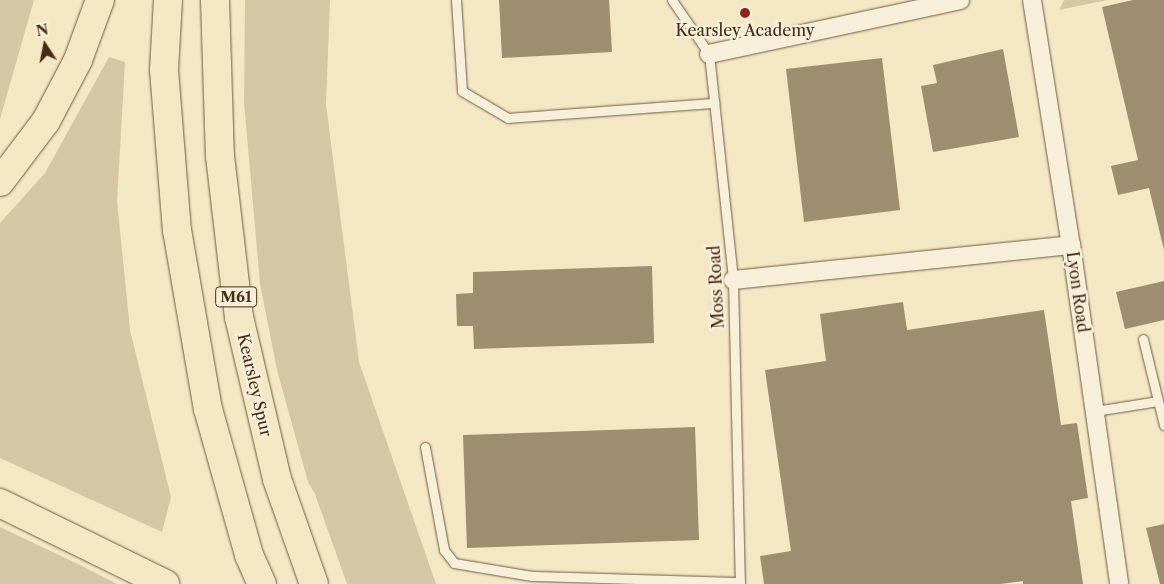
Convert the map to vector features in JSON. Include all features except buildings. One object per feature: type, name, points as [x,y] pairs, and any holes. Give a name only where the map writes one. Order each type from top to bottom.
[{"type":"highway","points":[[0,182],[46,121],[78,60],[100,0]]},
{"type":"highway","name":"M61","points":[[168,0],[164,70],[177,230],[208,409],[249,555],[262,584]]},
{"type":"highway","name":"Kearsley Spur","points":[[216,0],[220,156],[239,317],[277,479],[314,584]]},
{"type":"highway","points":[[0,503],[165,584]]},
{"type":"street","points":[[709,54],[960,0]]},
{"type":"street","name":"Lyon Road","points":[[1032,0],[1071,245],[1119,584]]},
{"type":"street","points":[[733,280],[1071,245]]},
{"type":"lane","points":[[456,0],[462,92],[508,118],[714,103]]},
{"type":"lane","name":"Moss Road","points":[[672,0],[709,54],[733,280],[740,583]]},
{"type":"lane","points":[[1144,338],[1164,425]]},
{"type":"lane","points":[[1095,412],[1158,400]]},
{"type":"lane","points":[[425,447],[444,550],[454,563],[532,576],[740,583]]},
{"type":"shaded area","points":[[0,0],[34,0],[0,119]]},
{"type":"shaded area","points":[[245,0],[330,0],[326,104],[359,362],[436,584],[347,584],[315,494],[308,482],[277,370],[260,284],[244,102]]},
{"type":"shaded area","points":[[1064,0],[1107,0],[1059,10]]},
{"type":"shaded area","points":[[109,57],[125,62],[117,201],[130,330],[171,497],[162,532],[0,458],[0,223],[45,173]]},
{"type":"shaded area","points":[[0,527],[82,566],[117,584],[0,584]]},
{"type":"place","name":"Kearsley Academy","points":[[745,13]]}]
